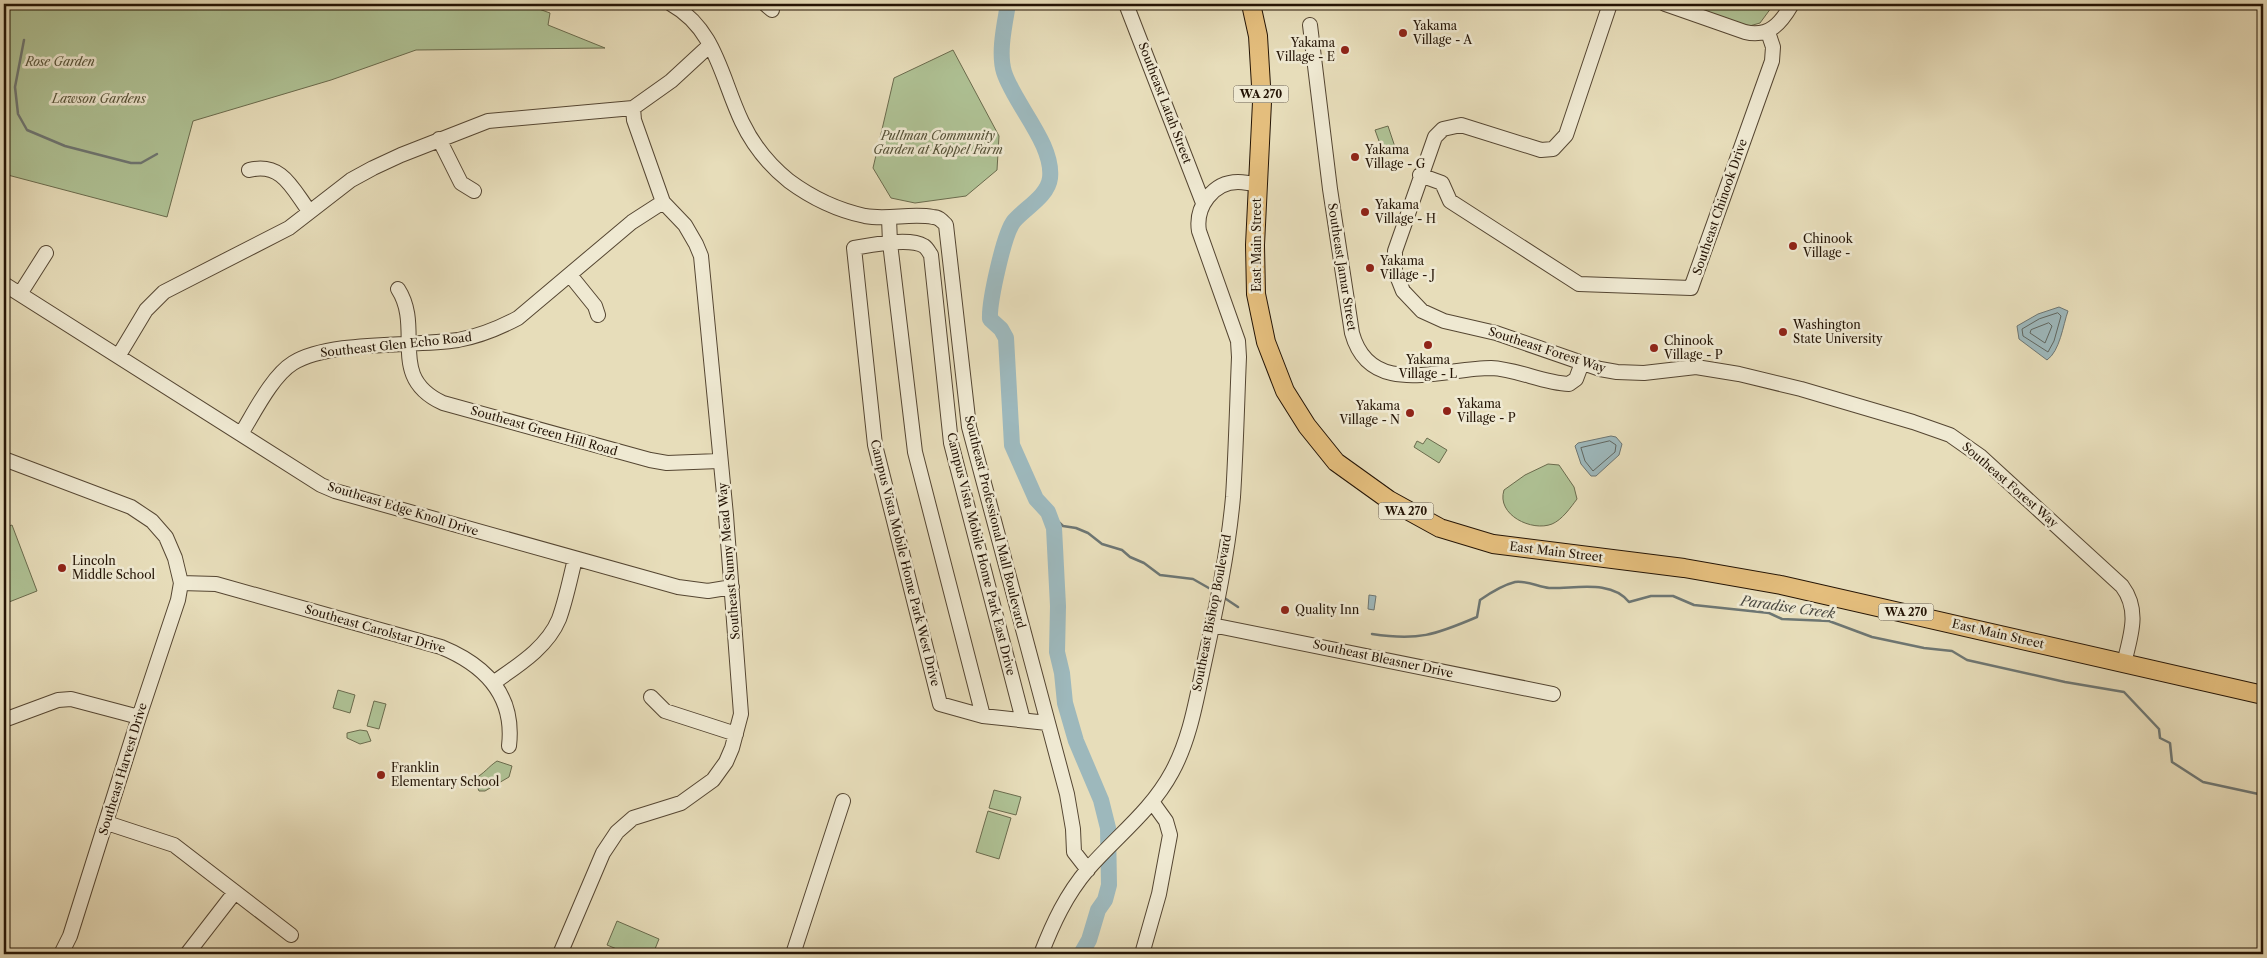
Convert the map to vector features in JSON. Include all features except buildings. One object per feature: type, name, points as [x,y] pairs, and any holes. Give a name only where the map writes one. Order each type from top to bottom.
[{"type":"main road","name":"East Main Street","points":[[1251,4],[1258,36],[1262,102],[1255,245],[1256,294],[1266,342],[1285,391],[1307,426],[1336,462],[1389,500],[1440,528],[1493,544],[1684,568],[1782,585],[2263,694]]},
{"type":"street","points":[[670,4],[686,7]]},
{"type":"street","name":"Southeast Latah Street","points":[[1126,4],[1203,203]]},
{"type":"street","name":"Southeast Forest Way","points":[[1610,4],[1566,135],[1559,144],[1552,149],[1541,150],[1461,125],[1449,126],[1435,137],[1420,175],[1395,251],[1394,264],[1398,281],[1410,301],[1433,317],[1496,333],[1600,369],[1632,374],[1696,367],[1739,374],[1801,389],[1913,422],[1959,441],[1980,456],[2122,586],[2130,599],[2134,616],[2124,663]]},
{"type":"street","points":[[1665,4],[1745,32],[1756,34],[1768,32],[1782,18],[1792,4]]},
{"type":"street","name":"Southeast Professional Mall Boulevard","points":[[686,7],[719,60],[742,122],[754,144],[777,170],[802,190],[828,204],[866,216],[889,218],[934,216],[946,225],[969,427],[1066,794],[1073,829],[1074,852],[1091,866]]},
{"type":"street","name":"Southeast Jamar Street","points":[[1310,25],[1330,189],[1356,349],[1369,363],[1388,373],[1409,376],[1492,368],[1570,384],[1576,379],[1582,363]]},
{"type":"street","name":"Southeast Chinook Drive","points":[[1420,175],[1442,183],[1450,200],[1579,284],[1691,288],[1772,61],[1773,46],[1768,32]]},
{"type":"street","points":[[119,355],[146,310],[164,292],[289,228],[309,211],[366,172],[439,139],[488,121],[633,108],[671,81],[710,45]]},
{"type":"street","name":"Southeast Sunny Mead Way","points":[[560,954],[603,853],[616,832],[633,818],[681,803],[713,780],[726,762],[741,714],[732,587],[701,256],[685,225],[663,202],[634,120],[633,108]]},
{"type":"street","points":[[439,139],[461,183],[474,191]]},
{"type":"street","points":[[249,170],[268,168],[278,172],[284,177],[309,211]]},
{"type":"street","points":[[1203,203],[1213,191],[1224,186],[1236,182],[1258,184]]},
{"type":"street","name":"Southeast Glen Echo Road","points":[[241,434],[278,376],[292,364],[310,355],[332,350],[457,340],[501,327],[518,318],[632,222],[663,202]]},
{"type":"street","name":"Southeast Bishop Boulevard","points":[[1041,954],[1057,915],[1091,866],[1153,803],[1172,772],[1184,744],[1216,608],[1232,498],[1238,349],[1232,322],[1199,231],[1199,214],[1203,203]]},
{"type":"street","points":[[889,218],[890,243],[915,452],[983,716],[1048,723]]},
{"type":"street","name":"Campus Vista Mobile Home Park East Drive","points":[[890,243],[915,242],[925,246],[931,255],[951,443],[1023,720]]},
{"type":"street","name":"Campus Vista Mobile Home Park West Drive","points":[[890,243],[854,248],[875,445],[940,704],[983,716]]},
{"type":"street","points":[[20,294],[46,253]]},
{"type":"street","points":[[570,275],[595,306],[598,315]]},
{"type":"street","name":"Southeast Edge Knoll Drive","points":[[4,284],[322,485],[335,491],[575,559],[694,590],[732,587]]},
{"type":"street","name":"Southeast Green Hill Road","points":[[398,289],[405,300],[410,344],[410,366],[418,386],[429,396],[443,403],[650,460],[667,463],[719,461]]},
{"type":"street","points":[[4,459],[142,513],[166,537],[175,558],[181,583]]},
{"type":"street","points":[[493,683],[531,655],[547,639],[559,620],[575,559]]},
{"type":"street","name":"Southeast Carolstar Drive","points":[[181,583],[216,584],[441,647],[468,660],[479,668],[493,683],[509,715],[511,727],[509,746]]},
{"type":"street","name":"Southeast Harvest Drive","points":[[61,954],[70,936],[107,823],[139,717],[178,600],[181,583]]},
{"type":"street","name":"Southeast Bleasner Drive","points":[[1212,625],[1553,694]]},
{"type":"street","points":[[652,697],[666,711],[736,734]]},
{"type":"street","points":[[4,720],[58,700],[71,699],[139,717]]},
{"type":"street","points":[[793,954],[843,801]]},
{"type":"street","points":[[1142,954],[1158,894],[1170,835],[1166,821],[1153,803]]},
{"type":"street","points":[[107,823],[174,845],[291,935]]},
{"type":"street","points":[[187,954],[235,892]]},
{"type":"green space","name":"Lawson Gardens","points":[[4,4],[525,4],[550,13],[548,25],[605,48],[416,50],[331,80],[193,121],[167,217],[4,174]]},
{"type":"green space","points":[[1681,4],[1774,4],[1760,23],[1746,27]]},
{"type":"green space","name":"Pullman Community Garden at Koppel Farm","points":[[953,50],[999,136],[997,170],[966,196],[915,203],[891,198],[873,168],[894,78]]},
{"type":"green space","points":[[1388,126],[1396,150],[1384,155],[1375,130]]},
{"type":"green space","points":[[1427,438],[1447,450],[1439,463],[1414,447],[1417,441],[1423,444]]},
{"type":"green space","points":[[1548,464],[1559,465],[1574,487],[1577,499],[1556,522],[1544,526],[1535,526],[1510,514],[1505,507],[1503,499],[1504,490],[1525,475]]},
{"type":"green space","points":[[12,525],[37,591],[4,604],[4,528]]},
{"type":"green space","points":[[338,690],[355,695],[350,713],[333,708]]},
{"type":"green space","points":[[374,701],[386,704],[379,729],[367,726]]},
{"type":"green space","points":[[360,730],[367,731],[371,741],[360,744],[347,738],[347,733]]},
{"type":"green space","points":[[497,761],[512,766],[509,777],[485,791],[479,791],[474,779]]},
{"type":"green space","points":[[994,790],[1021,797],[1016,815],[989,808]]},
{"type":"green space","points":[[988,811],[1011,818],[999,859],[976,852]]},
{"type":"green space","points":[[617,921],[659,939],[653,954],[629,954],[607,945]]},
{"type":"water","points":[[126,96],[129,102],[127,104],[115,104],[116,97]]},
{"type":"water","points":[[2059,307],[2068,311],[2055,351],[2047,360],[2019,339],[2017,326],[2038,314]]},
{"type":"water","points":[[1611,436],[1616,437],[1622,444],[1619,455],[1596,476],[1591,476],[1581,464],[1575,446],[1578,443]]},
{"type":"water","points":[[1369,595],[1376,596],[1374,610],[1368,609]]},
{"type":"waterway","points":[[1008,4],[1002,47],[1002,64],[1009,84],[1046,152],[1050,165],[1050,178],[1041,196],[1014,221],[1010,228],[998,268],[990,319],[1001,329],[1006,338],[1012,445],[1036,499],[1048,512],[1054,528],[1058,606],[1057,652],[1062,673],[1065,703],[1076,741],[1101,800],[1108,828],[1109,885],[1105,900],[1098,910],[1089,940],[1081,954]]},
{"type":"waterway","points":[[24,40],[15,87],[18,114],[27,130],[65,146],[131,163],[141,163],[157,154]]},
{"type":"waterway","name":"Paradise Creek","points":[[1048,512],[1063,526],[1076,528],[1088,533],[1102,544],[1122,550],[1160,575],[1193,579],[1214,591]]},
{"type":"waterway","name":"Paradise Creek","points":[[1372,634],[1402,637],[1426,635],[1449,628],[1477,617],[1480,600],[1515,582],[1549,588],[1602,588],[1612,590],[1629,602],[1651,596],[1673,596],[1694,605],[1769,613],[1782,619],[1829,621],[1872,637],[1924,648],[1952,651],[1967,660],[2065,682],[2124,692],[2159,729],[2160,738],[2170,743],[2172,762],[2203,782],[2263,795]]},
{"type":"waterway","name":"Paradise Creek","points":[[1223,597],[1238,607]]},
{"type":"place","name":"Yakama Village - A","points":[[1403,33]]},
{"type":"place","name":"Yakama Village - E","points":[[1345,50]]},
{"type":"place","name":"Yakama Village - G","points":[[1355,157]]},
{"type":"place","name":"Yakama Village - H","points":[[1365,212]]},
{"type":"place","name":"Chinook Village -","points":[[1793,246]]},
{"type":"place","name":"Yakama Village - J","points":[[1370,268]]},
{"type":"place","name":"Washington State University","points":[[1783,332]]},
{"type":"place","name":"Yakama Village - L","points":[[1428,345]]},
{"type":"place","name":"Chinook Village - P","points":[[1654,348]]},
{"type":"place","name":"Yakama Village - P","points":[[1447,411]]},
{"type":"place","name":"Yakama Village - N","points":[[1410,413]]},
{"type":"place","name":"Lincoln Middle School","points":[[62,568]]},
{"type":"place","name":"Quality Inn","points":[[1285,610]]},
{"type":"place","name":"Franklin Elementary School","points":[[381,775]]},
{"type":"park label","name":"Rose Garden","points":[[60,62]]}]
